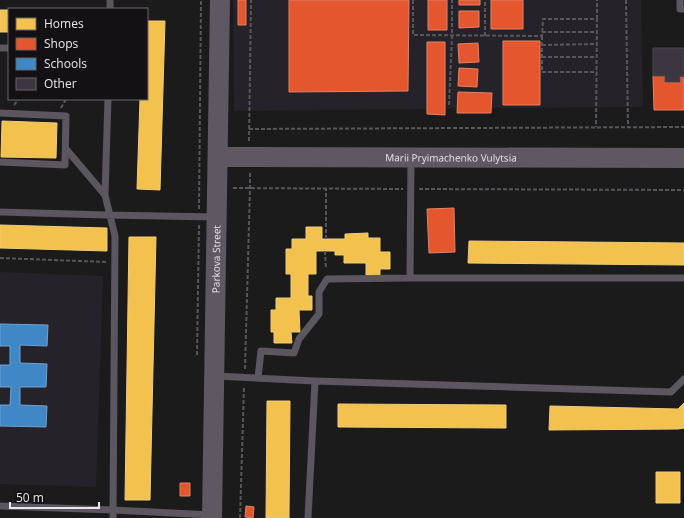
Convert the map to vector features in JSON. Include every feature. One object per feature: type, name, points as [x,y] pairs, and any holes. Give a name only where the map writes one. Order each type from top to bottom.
[{"type":"street","name":"Parkova Street","points":[[212,517],[214,376],[208,217],[218,157],[220,0]]},
{"type":"street","name":"Marii Pryimachenko Vulytsia","points":[[218,157],[684,158]]},
{"type":"lane","points":[[680,0],[680,9],[684,9]]},
{"type":"lane","points":[[108,100],[105,195],[115,236],[113,518]]},
{"type":"lane","points":[[0,113],[66,116],[65,165],[0,162]]},
{"type":"lane","points":[[66,149],[105,195]]},
{"type":"lane","points":[[410,278],[412,158]]},
{"type":"lane","points":[[0,212],[208,217]]},
{"type":"lane","points":[[258,378],[261,351],[294,353],[299,339],[319,314],[319,292],[327,279],[684,278]]},
{"type":"lane","points":[[214,376],[315,381],[671,392],[684,379]]},
{"type":"lane","points":[[308,518],[315,381]]},
{"type":"lane","points":[[0,506],[113,510],[212,517]]},
{"type":"path","points":[[197,357],[208,217],[201,0]]},
{"type":"path","points":[[240,518],[250,188],[249,129],[251,0]]},
{"type":"path","points":[[413,0],[413,35],[542,36]]},
{"type":"path","points":[[449,105],[452,0]]},
{"type":"path","points":[[485,0],[485,36]]},
{"type":"path","points":[[596,128],[597,0]]},
{"type":"path","points":[[626,0],[628,127]]},
{"type":"path","points":[[596,72],[542,72],[542,32],[543,19],[597,19]]},
{"type":"path","points":[[542,32],[596,32]]},
{"type":"path","points":[[542,45],[596,44]]},
{"type":"path","points":[[542,57],[596,57]]},
{"type":"path","points":[[249,129],[684,127]]},
{"type":"path","points":[[250,188],[684,190]]},
{"type":"path","points":[[326,189],[326,239]]},
{"type":"path","points":[[325,251],[327,279]]},
{"type":"path","points":[[0,258],[115,262]]},
{"type":"shaded area","points":[[233,0],[641,0],[643,107],[234,111]]},
{"type":"shaded area","points":[[0,272],[103,276],[96,487],[0,484]]},
{"type":"building: Homes","points":[[0,10],[8,10],[8,32],[0,32]]},
{"type":"building: Homes","points":[[148,21],[165,21],[160,190],[137,189],[140,100],[148,100]]},
{"type":"building: Homes","points":[[2,121],[57,123],[56,158],[1,157]]},
{"type":"building: Homes","points":[[0,225],[107,228],[107,251],[0,248]]},
{"type":"building: Homes","points":[[306,227],[322,227],[322,239],[345,239],[345,234],[368,233],[368,238],[380,238],[380,252],[390,252],[390,269],[380,269],[380,275],[366,275],[366,263],[344,263],[344,255],[335,255],[335,251],[316,251],[316,274],[308,274],[308,296],[312,296],[312,310],[299,310],[300,332],[291,332],[292,343],[274,343],[274,332],[271,332],[271,310],[276,310],[276,298],[291,298],[291,274],[286,274],[286,249],[292,249],[292,239],[306,239]]},
{"type":"building: Homes","points":[[129,237],[156,237],[150,500],[125,500]]},
{"type":"building: Homes","points":[[469,241],[684,243],[684,265],[468,263]]},
{"type":"building: Homes","points":[[267,401],[290,401],[289,518],[266,518]]},
{"type":"building: Homes","points":[[684,403],[684,428],[549,430],[550,406],[678,409]]},
{"type":"building: Homes","points":[[338,404],[506,405],[506,428],[338,427]]},
{"type":"building: Homes","points":[[656,472],[680,472],[680,503],[656,503]]},
{"type":"building: Shops","points":[[238,0],[246,0],[246,25],[238,25]]},
{"type":"building: Shops","points":[[289,0],[409,0],[408,91],[289,92]]},
{"type":"building: Shops","points":[[428,0],[447,0],[447,30],[428,30]]},
{"type":"building: Shops","points":[[459,0],[480,0],[480,5],[459,5]]},
{"type":"building: Shops","points":[[491,0],[523,0],[523,29],[491,29]]},
{"type":"building: Shops","points":[[459,11],[479,11],[479,27],[459,28]]},
{"type":"building: Shops","points":[[503,41],[540,41],[540,105],[503,105]]},
{"type":"building: Shops","points":[[427,42],[445,42],[445,115],[427,114]]},
{"type":"building: Shops","points":[[478,43],[479,62],[459,63],[458,44]]},
{"type":"building: Shops","points":[[459,68],[478,69],[477,87],[458,86]]},
{"type":"building: Shops","points":[[653,76],[665,76],[665,82],[680,82],[680,76],[684,77],[684,110],[654,110]]},
{"type":"building: Shops","points":[[458,92],[492,93],[491,113],[457,113]]},
{"type":"building: Shops","points":[[454,208],[455,252],[429,253],[427,209]]},
{"type":"building: Shops","points":[[180,483],[190,483],[190,496],[180,496]]},
{"type":"building: Shops","points":[[246,506],[254,507],[253,518],[245,517]]},
{"type":"building: Schools","points":[[0,324],[48,325],[47,346],[20,345],[20,363],[47,364],[46,387],[20,387],[20,405],[47,406],[46,427],[0,426],[0,405],[10,405],[11,387],[0,387],[0,365],[10,365],[10,346],[0,346]]},
{"type":"building: Other","points":[[653,48],[684,48],[684,77],[680,76],[680,82],[665,82],[665,76],[653,76]]}]
